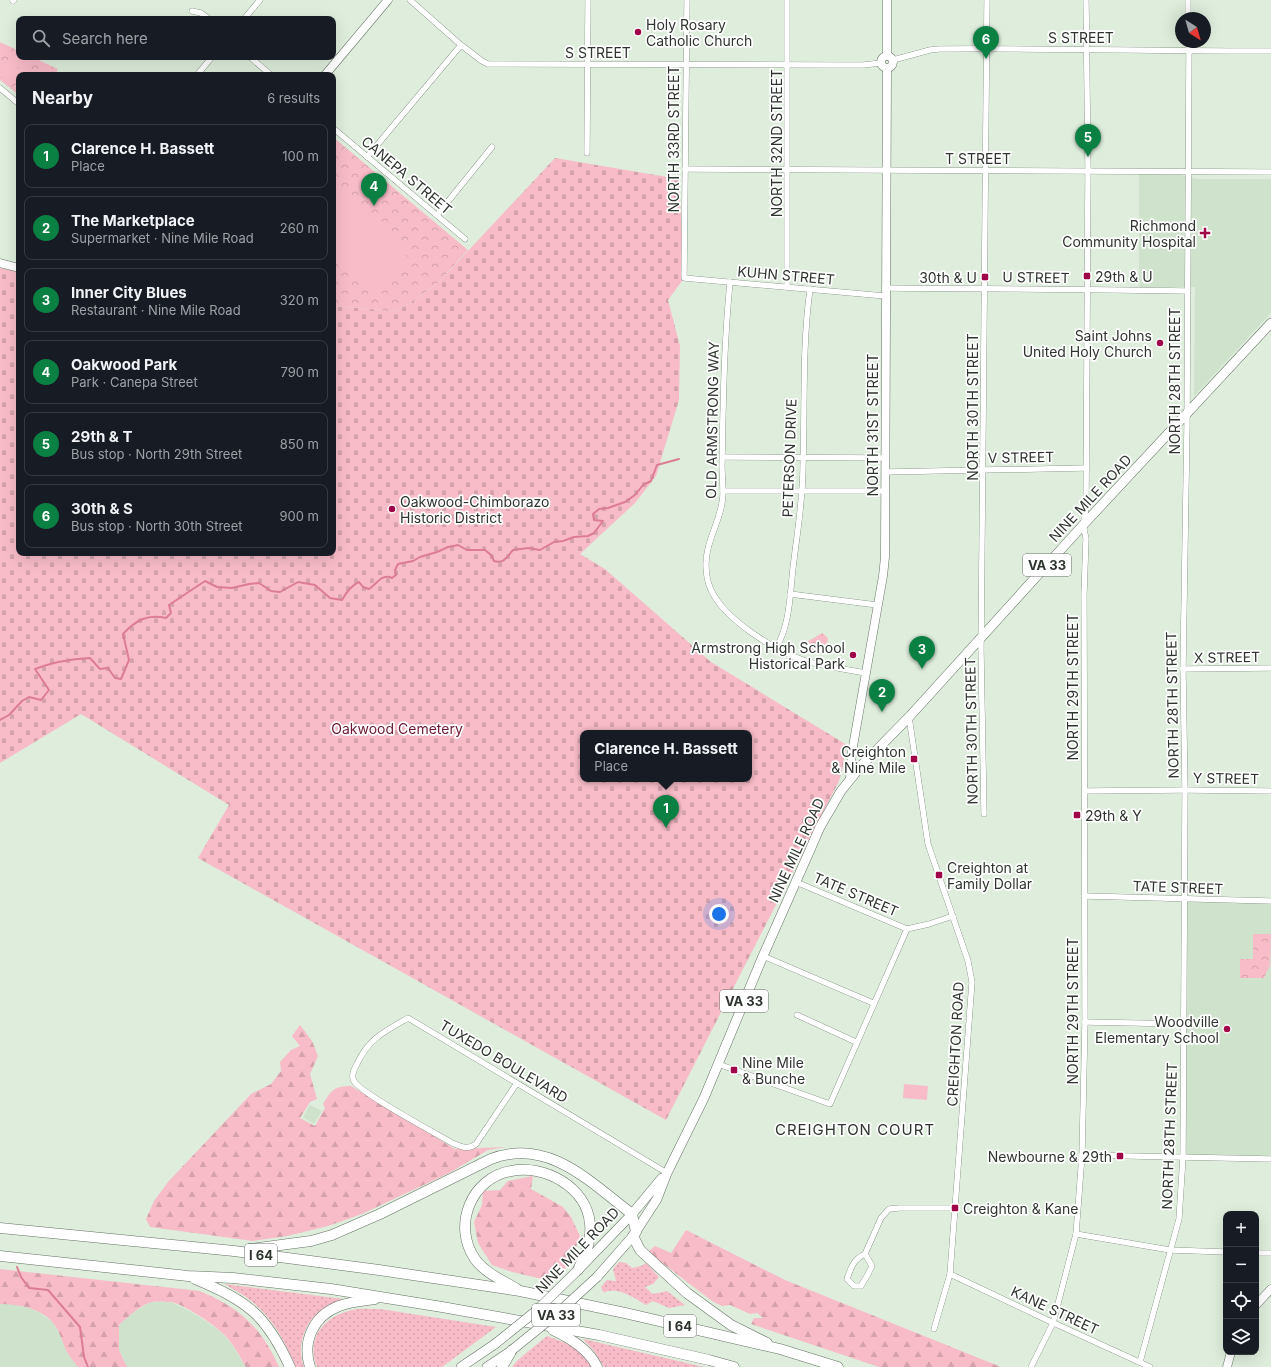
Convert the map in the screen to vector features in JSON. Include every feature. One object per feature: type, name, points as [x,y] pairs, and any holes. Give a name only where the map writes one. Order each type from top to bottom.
[{"type":"highway","points":[[234,1251],[281,1246],[311,1241],[332,1235],[380,1214],[491,1159],[508,1154],[530,1154],[552,1158],[574,1170],[632,1214],[634,1234],[640,1250],[687,1293],[731,1325],[780,1349]]},
{"type":"highway","points":[[520,1291],[491,1274],[479,1264],[469,1248],[465,1233],[466,1214],[472,1199],[482,1186],[502,1173],[521,1169],[546,1174],[560,1180],[578,1194],[585,1206],[590,1224],[589,1242],[578,1270]]},
{"type":"highway","name":"I 64","points":[[0,1228],[234,1251],[379,1270],[520,1291],[625,1313],[780,1349],[838,1367]]},
{"type":"highway","name":"I 64","points":[[0,1256],[188,1276],[234,1278],[289,1284],[382,1298],[631,1341],[734,1367]]},
{"type":"highway","points":[[188,1276],[229,1294],[244,1303],[259,1316],[270,1328],[278,1341],[290,1367]]},
{"type":"highway","points":[[310,1367],[307,1354],[308,1340],[315,1325],[321,1318],[329,1311],[340,1306],[382,1298]]},
{"type":"highway","points":[[544,1325],[578,1344],[592,1357],[598,1367]]},
{"type":"highway","points":[[502,1367],[512,1350]]},
{"type":"main road","name":"NINE MILE ROAD","points":[[487,1367],[512,1350],[560,1311],[597,1277],[634,1234],[657,1199],[667,1173],[690,1127],[718,1064],[763,956],[823,822],[837,797],[850,779],[982,638],[1084,524],[1271,323]]},
{"type":"main road","name":"NINE MILE ROAD","points":[[461,1367],[495,1344],[536,1312],[632,1214],[667,1173]]},
{"type":"street","points":[[247,16],[260,0]]},
{"type":"street","points":[[328,72],[388,0]]},
{"type":"street","name":"S STREET","points":[[410,0],[461,45],[488,64],[884,65]]},
{"type":"street","points":[[587,153],[588,0]]},
{"type":"street","name":"NORTH 33RD STREET","points":[[684,278],[687,0]]},
{"type":"street","name":"NORTH 32ND STREET","points":[[787,287],[788,0]]},
{"type":"street","points":[[884,65],[883,57],[890,58],[887,0]]},
{"type":"street","name":"NORTH 30TH STREET","points":[[984,814],[982,638],[987,0]]},
{"type":"street","name":"NORTH 29TH STREET","points":[[1031,1367],[1052,1323],[1076,1234],[1082,1155],[1085,1022],[1084,594],[1086,538],[1084,533],[1084,514],[1086,509],[1088,170],[1086,0]]},
{"type":"street","points":[[1188,0],[1188,12]]},
{"type":"street","points":[[192,11],[201,13],[205,16]]},
{"type":"street","points":[[367,157],[461,45]]},
{"type":"street","name":"NORTH 28TH STREET","points":[[1140,1362],[1179,1219],[1183,1157],[1185,790],[1183,669],[1188,48]]},
{"type":"street","name":"S STREET","points":[[890,58],[930,50],[1086,49],[1271,51]]},
{"type":"street","points":[[200,72],[210,60]]},
{"type":"street","points":[[254,60],[268,72]]},
{"type":"street","name":"NORTH 31ST STREET","points":[[850,779],[852,753],[884,557],[886,170],[884,65]]},
{"type":"street","points":[[0,88],[16,101]]},
{"type":"street","name":"CANEPA STREET","points":[[336,131],[465,239]]},
{"type":"street","points":[[437,215],[492,147]]},
{"type":"street","name":"T STREET","points":[[685,169],[1271,172]]},
{"type":"street","points":[[0,263],[16,267]]},
{"type":"street","name":"KUHN STREET","points":[[684,278],[810,289],[885,292]]},
{"type":"street","name":"OLD ARMSTRONG WAY","points":[[730,282],[725,347],[722,466],[724,499],[707,553],[706,566],[708,582],[714,596],[725,609],[746,628],[776,648],[785,653],[813,663],[865,673]]},
{"type":"street","name":"U STREET","points":[[885,292],[984,288],[1186,291]]},
{"type":"street","name":"PETERSON DRIVE","points":[[776,648],[784,632],[802,491],[804,458],[803,367],[805,327],[810,289]]},
{"type":"street","points":[[723,457],[885,458]]},
{"type":"street","name":"V STREET","points":[[885,472],[1086,468]]},
{"type":"street","points":[[723,491],[885,491]]},
{"type":"street","points":[[790,594],[877,605]]},
{"type":"street","name":"X STREET","points":[[1183,669],[1271,668]]},
{"type":"street","name":"CREIGHTON ROAD","points":[[909,717],[928,844],[968,961],[972,982],[950,1274],[934,1329]]},
{"type":"street","name":"Y STREET","points":[[1084,792],[1185,790],[1271,791]]},
{"type":"street","name":"TATE STREET","points":[[796,882],[907,929],[953,916]]},
{"type":"street","name":"TATE STREET","points":[[1084,896],[1271,901]]},
{"type":"street","points":[[718,1064],[830,1104],[859,1035],[907,929]]},
{"type":"street","points":[[763,956],[874,1003]]},
{"type":"street","points":[[797,1015],[856,1042]]},
{"type":"street","name":"TUXEDO BOULEVARD","points":[[517,1083],[475,1145],[472,1147],[463,1148],[373,1096],[355,1084],[353,1078],[355,1068],[368,1046],[381,1033],[408,1018],[517,1083],[667,1173]]},
{"type":"street","points":[[1085,1022],[1184,1024]]},
{"type":"street","points":[[1082,1155],[1271,1159]]},
{"type":"street","points":[[865,1254],[872,1266],[868,1276],[861,1286],[854,1286],[847,1279],[851,1266],[857,1257],[865,1254],[881,1218],[889,1209],[955,1208]]},
{"type":"street","points":[[1076,1234],[1170,1250],[1223,1252]]},
{"type":"street","points":[[1259,1253],[1271,1253]]},
{"type":"street","name":"KANE STREET","points":[[950,1274],[1052,1323],[1150,1367]]},
{"type":"street","points":[[1259,1301],[1271,1288]]},
{"type":"street","points":[[1227,1367],[1230,1355]]},
{"type":"shaded area","name":"Richmond Community Hospital","points":[[1139,174],[1180,175],[1196,179],[1271,179],[1271,313],[1194,396],[1195,287],[1139,287]]},
{"type":"shaded area","name":"Woodville Elementary School","points":[[1184,899],[1271,901],[1271,1159],[1183,1156]]},
{"type":"shaded area","points":[[310,1105],[322,1111],[314,1124],[303,1117]]},
{"type":"shaded area","points":[[151,1302],[171,1302],[207,1322],[221,1332],[231,1343],[246,1367],[127,1367],[119,1350],[119,1325],[130,1314]]},
{"type":"shaded area","points":[[0,1304],[28,1307],[53,1322],[67,1352],[78,1367],[0,1367]]},
{"type":"green space","points":[[0,42],[16,50],[16,60],[38,60],[58,69],[56,72],[16,72],[16,93],[0,80]]},
{"type":"green space","points":[[15,52],[16,60],[24,60],[7,81],[0,75],[0,70]]},
{"type":"green space","points":[[336,140],[468,250],[438,283],[411,303],[395,311],[336,306]]},
{"type":"green space","name":"Oakwood Cemetery","points":[[555,158],[679,179],[684,278],[668,300],[680,346],[679,400],[656,476],[635,503],[580,554],[605,569],[711,662],[847,745],[838,783],[666,1120],[198,858],[229,805],[81,714],[0,763],[0,268],[16,271],[16,556],[336,556],[336,306],[395,311],[411,303],[438,283]]},
{"type":"green space","points":[[336,188],[409,258],[375,293],[336,255]]},
{"type":"green space","points":[[822,633],[828,638],[826,648],[818,653],[804,649],[802,645]]},
{"type":"green space","points":[[1253,934],[1271,934],[1270,965],[1264,978],[1240,978],[1240,959],[1253,959]]},
{"type":"green space","points":[[300,1025],[312,1041],[318,1056],[310,1074],[317,1099],[310,1102],[300,1118],[315,1126],[325,1108],[323,1104],[334,1089],[351,1086],[455,1149],[506,1147],[488,1150],[449,1173],[362,1214],[328,1226],[287,1236],[253,1241],[150,1227],[146,1219],[154,1201],[168,1182],[251,1094],[271,1084],[281,1071],[280,1062],[291,1050],[300,1046],[292,1036]]},
{"type":"green space","points":[[904,1084],[928,1086],[927,1100],[903,1098]]},
{"type":"green space","points":[[533,1176],[531,1189],[563,1207],[571,1217],[580,1236],[570,1264],[551,1281],[512,1272],[492,1265],[478,1243],[474,1222],[482,1205],[483,1191],[500,1190],[508,1181]]},
{"type":"green space","points":[[686,1230],[785,1280],[1001,1367],[879,1367],[751,1324],[754,1318],[763,1318],[757,1313],[750,1314],[730,1305],[722,1306],[712,1301],[648,1252],[655,1246],[671,1253]]},
{"type":"green space","points":[[619,1262],[626,1263],[632,1268],[646,1263],[659,1277],[653,1284],[645,1287],[653,1294],[667,1291],[685,1305],[669,1308],[653,1301],[646,1305],[631,1296],[619,1292],[609,1291],[604,1293],[601,1287],[607,1280],[616,1281],[613,1269]]},
{"type":"green space","points":[[0,1269],[200,1291],[227,1304],[248,1320],[265,1341],[279,1367],[246,1367],[229,1340],[197,1314],[176,1303],[152,1302],[134,1312],[119,1325],[119,1350],[127,1367],[78,1367],[67,1352],[58,1330],[43,1314],[22,1306],[0,1304]]},
{"type":"green space","points":[[224,1284],[343,1299],[343,1301],[325,1308],[316,1314],[311,1320],[303,1335],[301,1343],[304,1367],[296,1367],[286,1346],[270,1320],[255,1304]]},
{"type":"green space","points":[[380,1309],[496,1327],[442,1367],[317,1367],[314,1357],[314,1347],[316,1338],[325,1323],[342,1313],[352,1310]]},
{"type":"green space","points":[[547,1336],[567,1344],[579,1351],[593,1367],[512,1367],[519,1359]]},
{"type":"green space","points":[[583,1339],[704,1367],[604,1367],[594,1351]]},
{"type":"waterway","points":[[0,720],[9,715],[22,701],[29,697],[41,700],[49,690],[35,669],[49,664],[90,658],[100,669],[108,668],[115,678],[121,679],[129,660],[123,634],[142,619],[153,617],[166,618],[171,613],[169,605],[205,581],[217,587],[232,588],[259,583],[271,591],[280,592],[298,582],[315,585],[330,598],[342,600],[356,583],[359,582],[363,587],[369,589],[382,578],[392,578],[396,575],[395,570],[398,564],[413,561],[448,547],[458,545],[467,550],[485,550],[491,555],[494,561],[500,562],[503,561],[513,550],[528,548],[540,550],[554,542],[563,541],[574,537],[588,536],[594,533],[603,521],[594,520],[593,514],[599,509],[608,508],[625,502],[635,495],[643,485],[651,481],[657,465],[679,459]]},
{"type":"waterway","points":[[17,1267],[21,1277],[29,1288],[48,1290],[80,1327],[84,1357],[88,1367]]},
{"type":"place","name":"Holy Rosary Catholic Church","points":[[638,32]]},
{"type":"place","name":"30th & S","points":[[986,59]]},
{"type":"place","name":"29th & T","points":[[1088,157]]},
{"type":"place","name":"Oakwood Park","points":[[374,206]]},
{"type":"place","name":"Richmond Community Hospital","points":[[1205,233]]},
{"type":"place","name":"29th & U","points":[[1087,276]]},
{"type":"place","name":"30th & U","points":[[985,277]]},
{"type":"place","name":"Saint Johns United Holy Church","points":[[1160,343]]},
{"type":"place","name":"Oakwood-Chimborazo Historic District","points":[[392,509]]},
{"type":"place","name":"Armstrong High School Historical Park","points":[[853,655]]},
{"type":"place","name":"Inner City Blues","points":[[922,669]]},
{"type":"place","name":"The Marketplace","points":[[882,712]]},
{"type":"place","name":"Creighton & Nine Mile","points":[[914,759]]},
{"type":"place","name":"29th & Y","points":[[1077,815]]},
{"type":"place","name":"Clarence H. Bassett","points":[[666,828]]},
{"type":"place","name":"Creighton at Family Dollar","points":[[939,875]]},
{"type":"place","name":"Woodville Elementary School","points":[[1227,1029]]},
{"type":"place","name":"Nine Mile & Bunche","points":[[734,1070]]},
{"type":"place","name":"Newbourne & 29th","points":[[1120,1156]]},
{"type":"place","name":"Creighton & Kane","points":[[955,1208]]},
{"type":"district","name":"CREIGHTON COURT","points":[[855,1129]]}]
